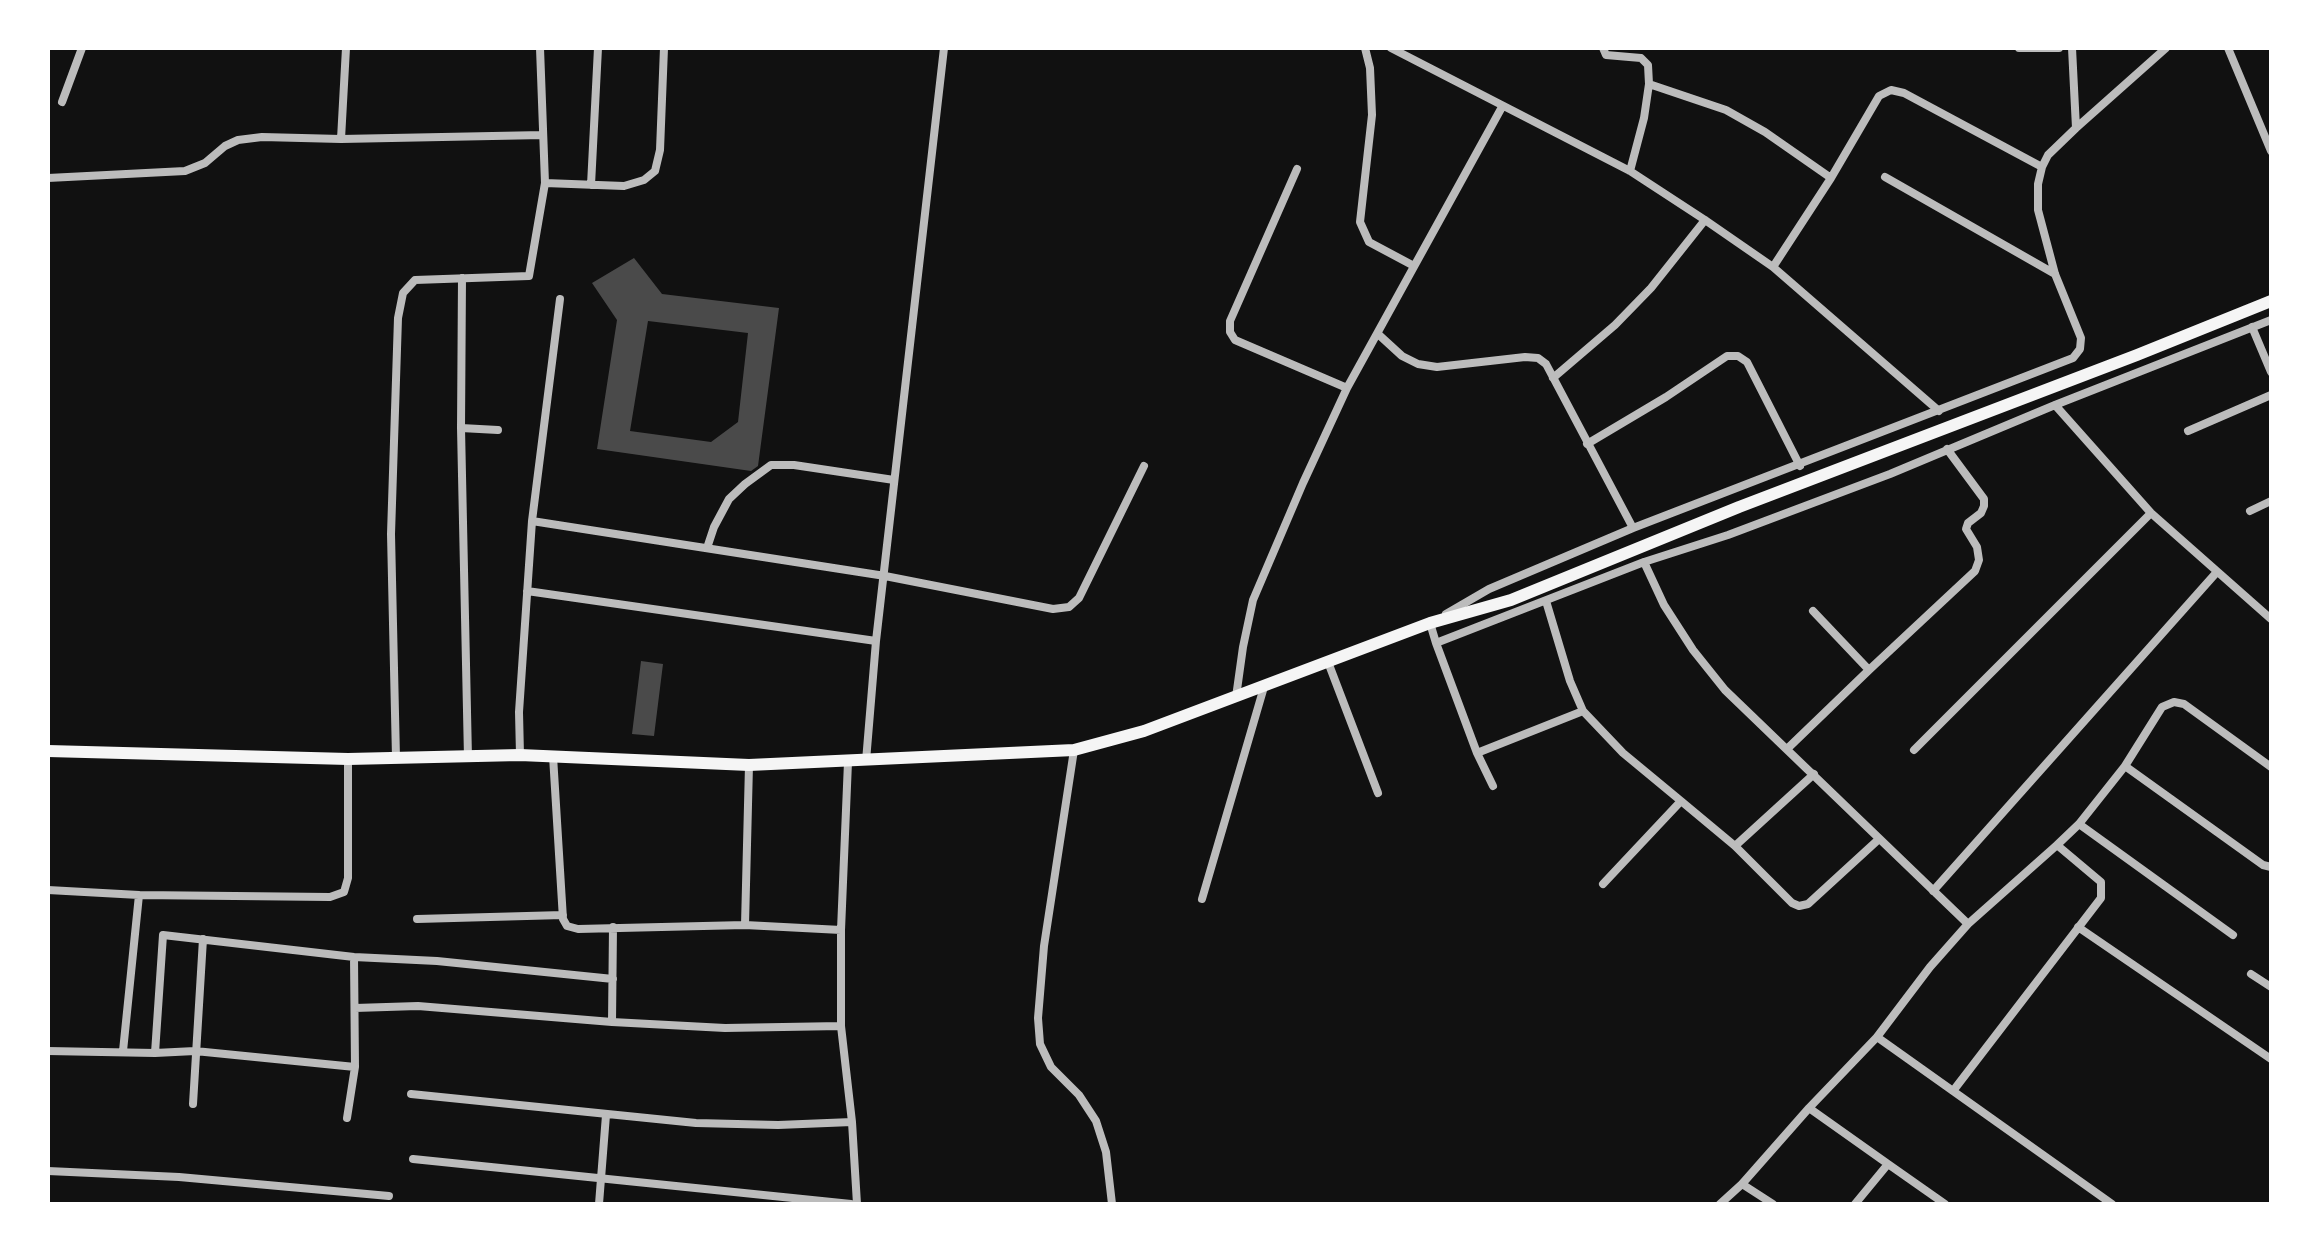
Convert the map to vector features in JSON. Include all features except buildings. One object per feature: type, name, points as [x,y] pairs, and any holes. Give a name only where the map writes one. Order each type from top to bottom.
[{"type":"main road","points":[[48,751],[348,759],[520,755],[749,765],[1074,750],[1144,731],[1430,623],[1511,600],[1739,507],[2271,301]]},
{"type":"street","points":[[62,102],[82,48]]},
{"type":"street","points":[[341,139],[346,48]]},
{"type":"street","points":[[396,758],[391,534],[398,318],[403,293],[415,280],[529,276],[545,183],[540,48]]},
{"type":"street","points":[[591,185],[598,48]]},
{"type":"street","points":[[545,183],[624,186],[644,180],[655,171],[660,150],[664,48]]},
{"type":"street","points":[[866,761],[876,641],[944,48]]},
{"type":"street","points":[[1365,48],[1370,68],[1372,115],[1360,222],[1369,242],[1414,266]]},
{"type":"street","points":[[1391,48],[1630,171],[1705,220],[1773,267],[1939,411]]},
{"type":"street","points":[[1603,48],[1606,55],[1611,57],[1645,59],[1649,84],[1630,171]]},
{"type":"street","points":[[2019,48],[2059,48]]},
{"type":"street","points":[[2072,48],[2076,128]]},
{"type":"street","points":[[1493,786],[1477,753],[1430,623],[1489,589],[1633,528],[2073,358],[2080,349],[2081,338],[2055,274],[2038,210],[2038,184],[2042,167],[2048,155],[2076,128],[2166,48]]},
{"type":"street","points":[[2228,48],[2271,151]]},
{"type":"street","points":[[1649,84],[1726,110],[1765,132],[1831,178]]},
{"type":"street","points":[[1773,267],[1831,178],[1879,96],[1891,90],[1904,93],[2042,167]]},
{"type":"street","points":[[1236,698],[1253,600],[1303,483],[1347,388],[1502,107]]},
{"type":"street","points":[[48,178],[185,171],[205,163],[225,146],[238,140],[262,137],[341,139],[543,135]]},
{"type":"street","points":[[1297,169],[1230,321],[1230,332],[1235,340],[1347,388]]},
{"type":"street","points":[[1885,177],[2055,274]]},
{"type":"street","points":[[1553,378],[1615,325],[1642,297],[1705,220]]},
{"type":"street","points":[[462,278],[461,428],[468,758]]},
{"type":"street","points":[[520,755],[519,712],[532,521],[560,299]]},
{"type":"street","points":[[1436,643],[1644,562],[1890,474],[2271,320]]},
{"type":"street","points":[[2252,327],[2271,372]]},
{"type":"street","points":[[1378,334],[1402,356],[1418,364],[1437,367],[1525,357],[1538,358],[1546,364],[1633,528]]},
{"type":"street","points":[[1587,444],[1727,356],[1738,356],[1747,362],[1800,466]]},
{"type":"street","points":[[2188,431],[2271,395]]},
{"type":"street","points":[[2055,405],[2151,513],[2271,619]]},
{"type":"street","points":[[461,428],[498,430]]},
{"type":"street","points":[[1787,749],[1975,571],[1979,560],[1977,547],[1966,529],[1968,523],[1981,513],[1984,499],[1947,449]]},
{"type":"street","points":[[707,548],[729,499],[771,465],[794,465],[894,480]]},
{"type":"street","points":[[532,521],[885,576],[1053,609],[1069,607],[1079,598],[1144,466]]},
{"type":"street","points":[[2250,511],[2271,501]]},
{"type":"street","points":[[1914,750],[2151,513]]},
{"type":"street","points":[[1644,562],[1664,605],[1693,650],[1725,690],[1968,924]]},
{"type":"street","points":[[1933,891],[2216,573]]},
{"type":"street","points":[[527,591],[876,641]]},
{"type":"street","points":[[1546,601],[1570,681],[1583,711],[1623,753],[1735,846],[1792,903],[1799,906],[1808,904],[1879,839]]},
{"type":"street","points":[[1813,611],[1869,670]]},
{"type":"street","points":[[1328,662],[1378,793]]},
{"type":"street","points":[[1202,899],[1264,687]]},
{"type":"street","points":[[1720,1204],[1877,1037],[1930,967],[1968,924],[2079,824],[2125,766],[2162,707],[2174,702],[2184,704],[2270,765]]},
{"type":"street","points":[[1477,753],[1583,711]]},
{"type":"street","points":[[1074,750],[1044,946],[1038,1018],[1040,1044],[1051,1067],[1079,1095],[1096,1121],[1106,1152],[1112,1204]]},
{"type":"street","points":[[553,756],[563,915],[567,926],[745,925],[841,930]]},
{"type":"street","points":[[48,890],[139,895],[330,897],[344,892],[348,878],[348,759]]},
{"type":"street","points":[[413,1159],[854,1204],[852,1122],[841,1026],[841,930],[848,762]]},
{"type":"street","points":[[745,925],[749,765]]},
{"type":"street","points":[[2125,766],[2263,865],[2271,867]]},
{"type":"street","points":[[1735,846],[1814,774]]},
{"type":"street","points":[[1603,884],[1681,801]]},
{"type":"street","points":[[2079,824],[2233,935]]},
{"type":"street","points":[[1953,1091],[2101,898],[2101,882],[2057,845]]},
{"type":"street","points":[[123,1051],[139,895]]},
{"type":"street","points":[[417,919],[563,915]]},
{"type":"street","points":[[612,1022],[613,927]]},
{"type":"street","points":[[2078,927],[2271,1059]]},
{"type":"street","points":[[155,1053],[163,935],[354,957],[437,961],[613,979]]},
{"type":"street","points":[[193,1104],[203,939]]},
{"type":"street","points":[[347,1118],[355,1067],[354,957]]},
{"type":"street","points":[[2251,974],[2271,987]]},
{"type":"street","points":[[355,1008],[418,1006],[725,1028],[841,1026]]},
{"type":"street","points":[[1877,1037],[2112,1204]]},
{"type":"street","points":[[48,1051],[195,1051],[355,1067]]},
{"type":"street","points":[[411,1094],[710,1123],[778,1125],[852,1122]]},
{"type":"street","points":[[1809,1108],[1945,1204]]},
{"type":"street","points":[[599,1204],[606,1115]]},
{"type":"street","points":[[1855,1204],[1888,1164]]},
{"type":"street","points":[[48,1171],[179,1177],[389,1196]]},
{"type":"street","points":[[1742,1184],[1773,1204]]}]
